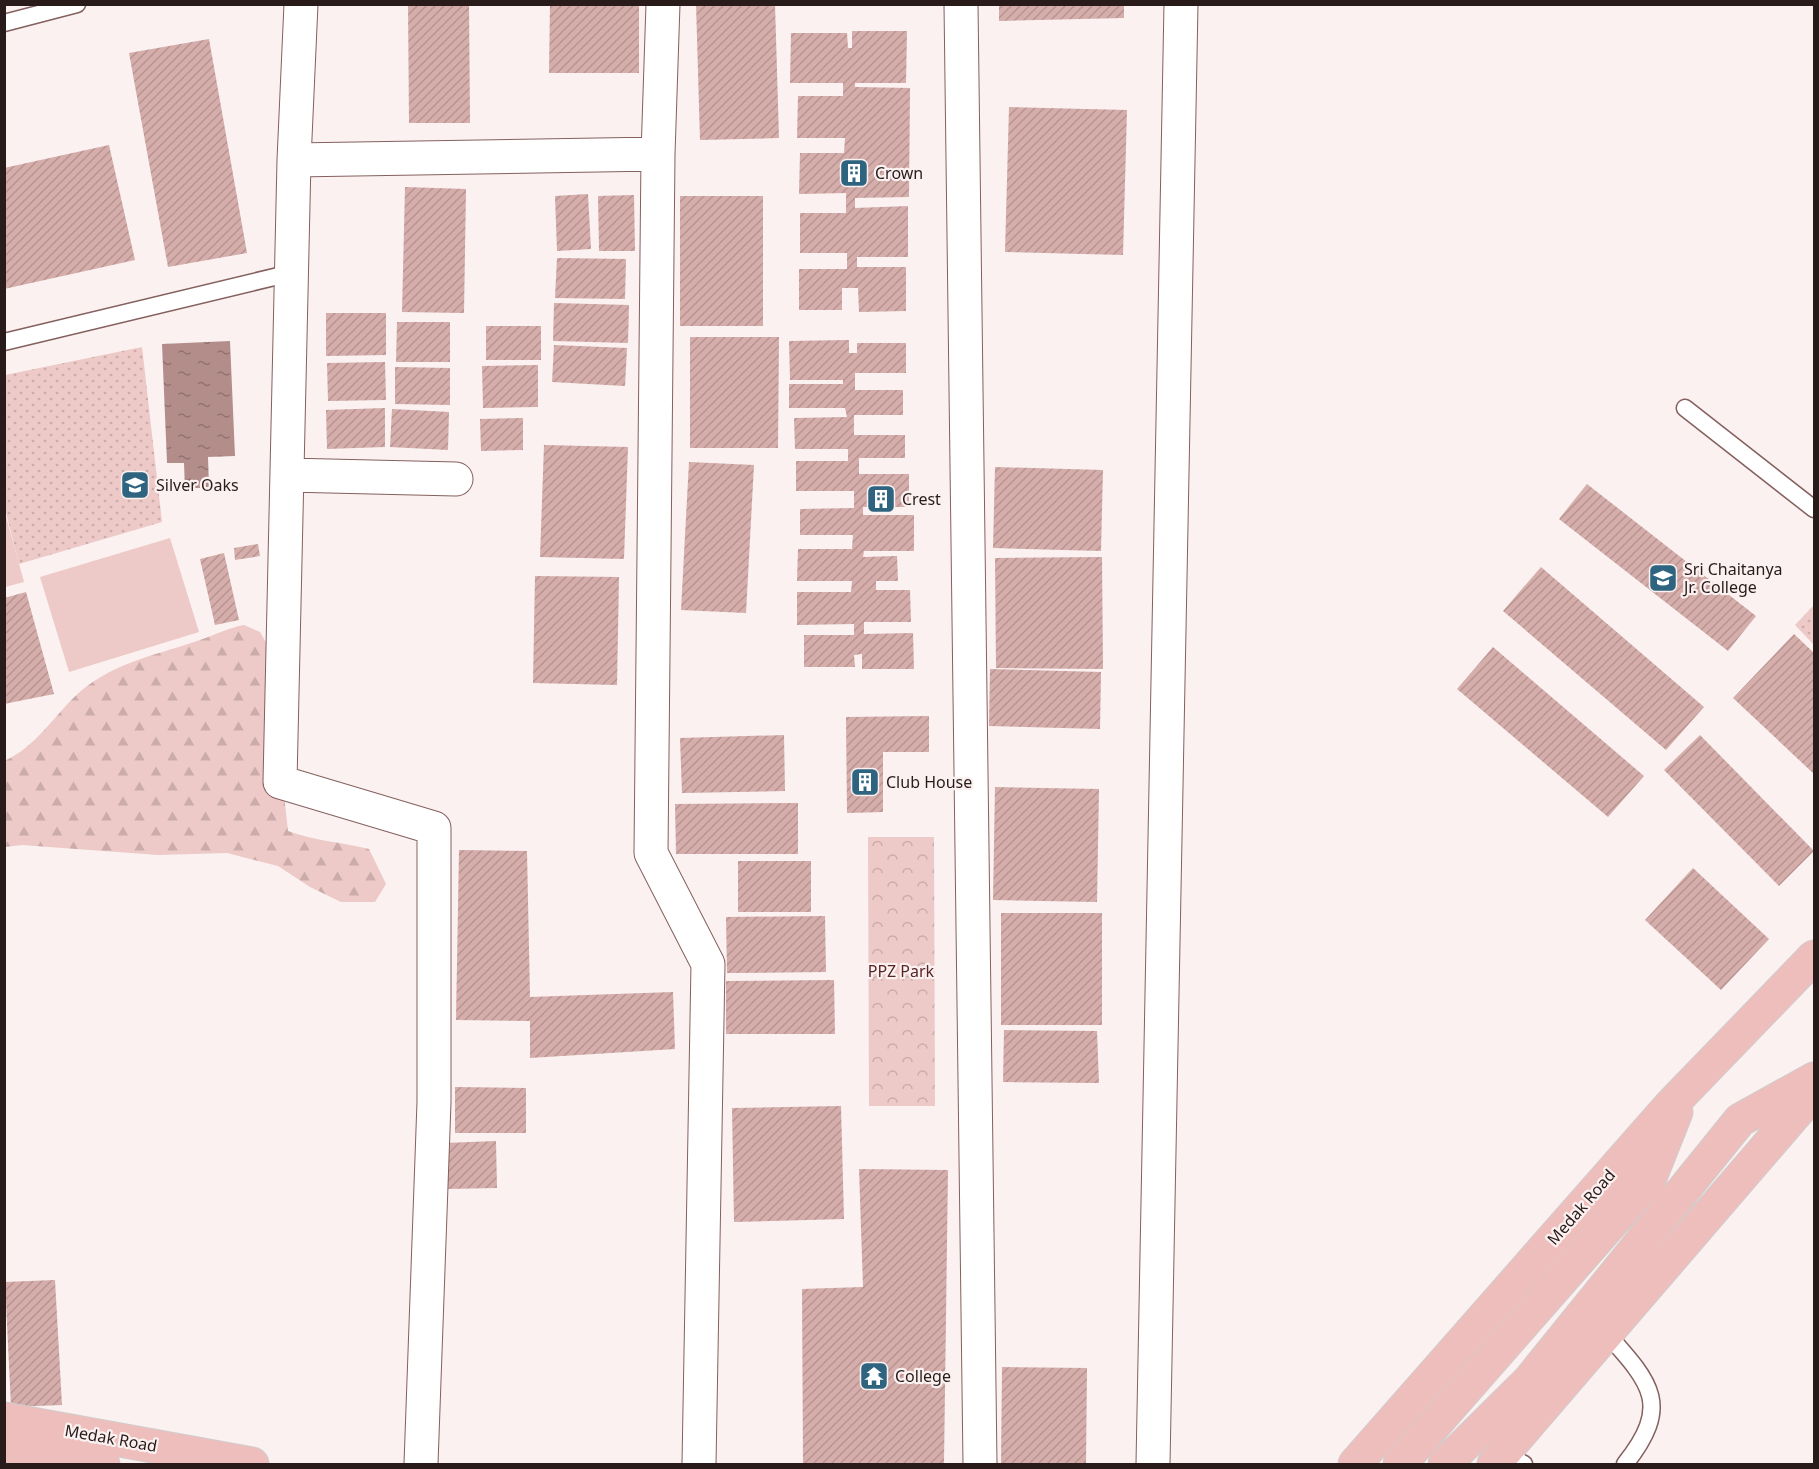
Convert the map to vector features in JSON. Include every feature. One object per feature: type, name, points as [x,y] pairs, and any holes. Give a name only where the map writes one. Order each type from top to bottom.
[{"type":"main road","name":"Medak Road","points":[[1355,1464],[1686,1088],[1815,957]]},
{"type":"main road","points":[[1444,1464],[1528,1381],[1740,1120],[1815,1079]]},
{"type":"main road","points":[[1400,1464],[1649,1180],[1686,1088]]},
{"type":"main road","points":[[1508,1461],[1608,1335],[1815,1092]]},
{"type":"main road","name":"Medak Road","points":[[4,1419],[252,1464]]},
{"type":"main road","points":[[4,1445],[103,1464]]},
{"type":"street","points":[[301,4],[294,160],[280,782],[434,828],[434,1102],[421,1464]]},
{"type":"street","points":[[663,4],[658,154],[651,853],[708,964],[699,1464]]},
{"type":"street","points":[[962,4],[980,1464]]},
{"type":"street","points":[[1153,1464],[1180,4]]},
{"type":"street","points":[[294,160],[658,154]]},
{"type":"street","points":[[287,475],[456,479]]},
{"type":"lane","points":[[4,23],[77,4]]},
{"type":"lane","points":[[4,342],[291,273]]},
{"type":"lane","points":[[1685,408],[1815,509]]},
{"type":"lane","points":[[1608,1335],[1638,1369],[1650,1394],[1653,1415],[1639,1447],[1625,1464]]},
{"type":"green space","points":[[142,347],[162,522],[19,564],[5,509],[5,375]]},
{"type":"green space","points":[[4,509],[24,582],[5,587],[4,587]]},
{"type":"green space","points":[[170,538],[199,632],[69,672],[40,577]]},
{"type":"green space","points":[[1814,605],[1814,645],[1795,625]]},
{"type":"green space","points":[[244,625],[260,632],[267,644],[288,831],[369,849],[386,884],[375,902],[341,902],[310,887],[278,866],[227,853],[158,855],[22,845],[5,847],[4,761],[16,755],[36,738],[82,690],[109,672]]},
{"type":"green space","name":"PPZ Park","points":[[868,837],[934,837],[935,1106],[869,1106]]},
{"type":"water","points":[[230,341],[235,456],[208,457],[209,487],[185,489],[184,463],[167,463],[162,344]]},
{"type":"building","points":[[408,4],[469,4],[470,123],[409,123]]},
{"type":"building","points":[[550,4],[639,4],[639,73],[549,73]]},
{"type":"building","points":[[696,4],[775,4],[779,138],[700,140]]},
{"type":"building","points":[[999,4],[1124,4],[1124,18],[999,21]]},
{"type":"building","name":"Crown","points":[[852,31],[907,31],[906,83],[855,83],[855,87],[910,88],[909,197],[855,198],[855,208],[908,206],[908,257],[857,257],[857,267],[906,267],[906,311],[859,312],[858,288],[842,288],[842,310],[799,310],[799,269],[847,269],[847,253],[800,253],[800,213],[846,213],[846,193],[799,194],[800,153],[844,153],[845,138],[797,138],[798,96],[843,96],[843,83],[790,83],[791,33],[847,33],[848,48],[852,48]]},
{"type":"building","points":[[209,39],[247,253],[168,267],[129,53]]},
{"type":"building","points":[[1009,107],[1127,110],[1123,255],[1005,252]]},
{"type":"building","points":[[109,145],[135,260],[4,289],[4,168]]},
{"type":"building","points":[[405,187],[466,189],[464,313],[402,312]]},
{"type":"building","points":[[588,194],[591,249],[557,251],[555,196]]},
{"type":"building","points":[[634,195],[635,251],[599,251],[598,196]]},
{"type":"building","points":[[680,196],[763,196],[763,326],[680,326]]},
{"type":"building","points":[[557,258],[626,259],[625,299],[555,298]]},
{"type":"building","points":[[554,303],[629,305],[628,343],[553,341]]},
{"type":"building","points":[[326,313],[386,313],[386,355],[326,356]]},
{"type":"building","points":[[397,322],[450,322],[450,362],[396,362]]},
{"type":"building","points":[[486,326],[541,326],[541,360],[486,360]]},
{"type":"building","points":[[690,337],[779,337],[778,448],[690,448]]},
{"type":"building","name":"Crest","points":[[849,340],[849,353],[857,353],[857,343],[906,343],[906,373],[855,373],[855,390],[903,390],[903,415],[854,415],[854,435],[905,435],[905,458],[859,458],[859,474],[909,474],[909,507],[863,507],[863,515],[914,515],[914,551],[864,551],[863,557],[897,556],[898,581],[876,581],[876,590],[910,590],[911,622],[864,622],[864,634],[913,633],[914,669],[862,669],[862,654],[854,655],[855,667],[804,667],[804,635],[854,635],[854,624],[797,625],[797,592],[851,592],[852,581],[797,581],[798,549],[852,549],[853,535],[800,535],[800,509],[854,508],[854,491],[796,491],[796,461],[848,461],[848,449],[795,449],[794,418],[847,417],[845,408],[789,408],[789,384],[843,384],[843,380],[790,380],[789,341]]},
{"type":"building","points":[[554,345],[627,348],[625,386],[552,382]]},
{"type":"building","points":[[385,362],[386,400],[328,401],[327,363]]},
{"type":"building","points":[[538,365],[538,407],[483,408],[482,366]]},
{"type":"building","points":[[395,367],[450,368],[450,405],[395,404]]},
{"type":"building","points":[[385,408],[385,447],[327,449],[326,410]]},
{"type":"building","points":[[392,409],[449,412],[448,450],[390,447]]},
{"type":"building","points":[[523,418],[523,450],[481,451],[480,419]]},
{"type":"building","points":[[544,445],[628,447],[624,559],[540,557]]},
{"type":"building","points":[[689,462],[754,465],[746,613],[681,610]]},
{"type":"building","points":[[995,467],[1103,470],[1101,551],[993,548]]},
{"type":"building","points":[[1587,484],[1756,616],[1728,651],[1559,519]]},
{"type":"building","points":[[258,544],[260,556],[235,560],[234,548]]},
{"type":"building","points":[[224,553],[239,620],[215,625],[200,559]]},
{"type":"building","points":[[1102,557],[1103,669],[996,668],[995,558]]},
{"type":"building","points":[[1541,567],[1704,707],[1666,750],[1503,611]]},
{"type":"building","points":[[535,576],[619,577],[617,685],[533,683]]},
{"type":"building","points":[[26,592],[54,694],[4,704],[4,598]]},
{"type":"building","points":[[1794,634],[1814,653],[1814,774],[1733,698]]},
{"type":"building","points":[[1493,647],[1644,776],[1608,817],[1457,689]]},
{"type":"building","points":[[990,669],[1101,672],[1100,729],[989,726]]},
{"type":"building","name":"Club House","points":[[929,716],[929,752],[883,752],[883,812],[847,813],[846,717]]},
{"type":"building","points":[[784,735],[785,791],[682,793],[680,738]]},
{"type":"building","points":[[1700,735],[1814,851],[1779,886],[1664,770]]},
{"type":"building","points":[[995,787],[1099,789],[1097,902],[993,900]]},
{"type":"building","points":[[798,803],[798,854],[676,854],[675,804]]},
{"type":"building","points":[[459,850],[527,851],[530,997],[673,992],[675,1049],[530,1058],[530,1021],[456,1020]]},
{"type":"building","points":[[738,861],[811,861],[811,912],[738,912]]},
{"type":"building","points":[[1693,868],[1769,939],[1721,990],[1645,920]]},
{"type":"building","points":[[1001,913],[1102,913],[1102,1025],[1001,1025]]},
{"type":"building","points":[[825,916],[826,972],[727,973],[726,917]]},
{"type":"building","points":[[834,980],[835,1034],[726,1034],[726,981]]},
{"type":"building","points":[[1004,1030],[1097,1031],[1099,1083],[1003,1082]]},
{"type":"building","points":[[455,1087],[526,1088],[526,1133],[455,1133]]},
{"type":"building","points":[[841,1106],[844,1219],[734,1222],[732,1108]]},
{"type":"building","points":[[496,1141],[497,1188],[446,1189],[445,1143]]},
{"type":"building","name":"College","points":[[859,1169],[948,1170],[944,1463],[803,1464],[802,1289],[863,1287]]},
{"type":"building","points":[[55,1280],[62,1405],[11,1407],[5,1282]]},
{"type":"building","points":[[1002,1367],[1087,1368],[1086,1464],[1001,1464]]},
{"type":"place","name":"Crown","points":[[854,173]]},
{"type":"place","name":"Silver Oaks","points":[[135,485]]},
{"type":"place","name":"Crest","points":[[881,499]]},
{"type":"place","name":"Sri Chaitanya Jr. College","points":[[1663,578]]},
{"type":"place","name":"Club House","points":[[865,782]]},
{"type":"place","name":"College","points":[[874,1376]]}]
